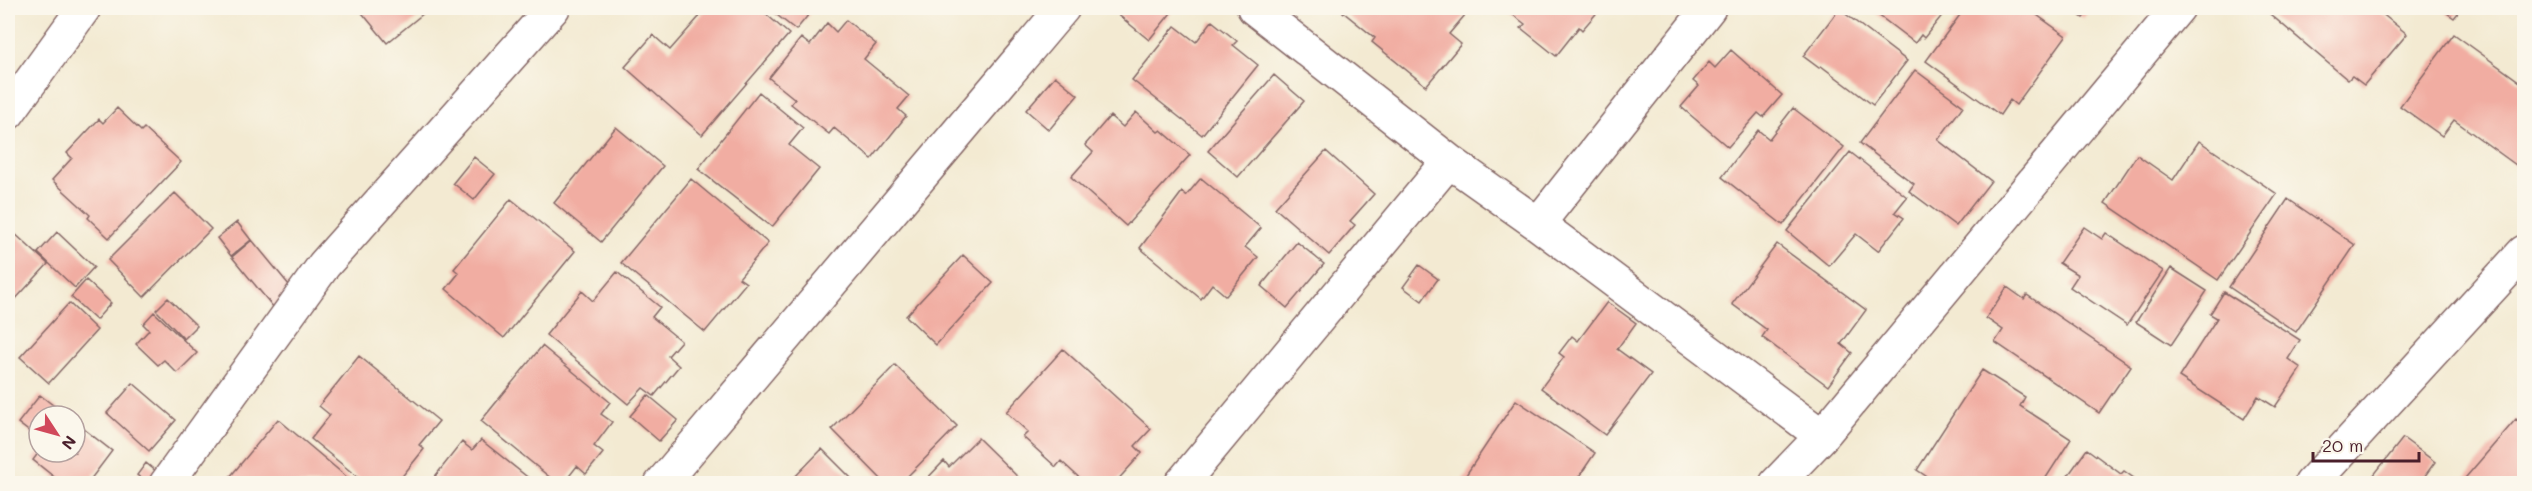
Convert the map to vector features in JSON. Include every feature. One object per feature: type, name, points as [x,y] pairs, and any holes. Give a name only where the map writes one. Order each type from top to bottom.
[{"type":"street","points":[[8,113],[84,8]]},
{"type":"street","points":[[166,483],[324,265],[553,8]]},
{"type":"street","points":[[661,483],[1063,8]]},
{"type":"street","points":[[1254,8],[1449,161],[1539,224],[1822,436]]},
{"type":"street","points":[[1539,224],[1709,8]]},
{"type":"street","points":[[1776,483],[1822,436],[2178,8]]},
{"type":"street","points":[[1181,483],[1449,161]]},
{"type":"street","points":[[2311,483],[2524,252]]},
{"type":"building","points":[[358,8],[430,8],[387,43]]},
{"type":"building","points":[[707,8],[759,8],[789,34],[702,135],[625,67],[653,35],[670,50]]},
{"type":"building","points":[[768,8],[814,8],[796,30]]},
{"type":"building","points":[[1110,8],[1175,8],[1149,40]]},
{"type":"building","points":[[1338,8],[1471,8],[1449,34],[1461,44],[1426,86],[1372,42],[1375,38]]},
{"type":"building","points":[[1504,8],[1601,8],[1582,30],[1579,27],[1556,56],[1521,28],[1525,24]]},
{"type":"building","points":[[1869,8],[1948,8],[1924,38],[1921,35],[1915,43]]},
{"type":"building","points":[[1965,8],[2027,8],[2066,36],[2016,105],[2010,100],[2000,115],[1926,61]]},
{"type":"building","points":[[2069,8],[2091,8],[2083,18]]},
{"type":"building","points":[[2265,8],[2375,8],[2407,34],[2364,85],[2352,76],[2348,80]]},
{"type":"building","points":[[2440,8],[2462,8],[2454,18]]},
{"type":"building","points":[[1839,9],[1907,61],[1873,105],[1821,66],[1819,68],[1803,56]]},
{"type":"building","points":[[846,20],[876,44],[864,59],[909,96],[898,109],[906,116],[872,159],[834,128],[829,134],[791,104],[795,99],[769,78],[801,38],[810,45],[827,23],[836,32]]},
{"type":"building","points":[[1212,21],[1237,41],[1233,45],[1258,65],[1202,135],[1132,80],[1175,26],[1196,42]]},
{"type":"building","points":[[2454,34],[2524,85],[2524,153],[2516,165],[2454,120],[2442,136],[2400,106]]},
{"type":"building","points":[[1731,50],[1782,95],[1763,117],[1758,113],[1728,147],[1681,107],[1699,86],[1693,81],[1709,62],[1715,68]]},
{"type":"building","points":[[1915,70],[1963,106],[1938,140],[1991,181],[1956,226],[1909,191],[1914,184],[1860,143]]},
{"type":"building","points":[[1274,75],[1304,101],[1238,177],[1208,151]]},
{"type":"building","points":[[1055,76],[1078,95],[1049,130],[1026,110]]},
{"type":"building","points":[[759,92],[803,128],[789,145],[819,169],[772,227],[698,169]]},
{"type":"building","points":[[117,108],[141,131],[144,128],[181,162],[109,238],[88,218],[90,215],[52,180],[72,158],[67,153],[99,119],[103,123]]},
{"type":"building","points":[[1793,108],[1844,147],[1783,225],[1722,177],[1758,130],[1769,139]]},
{"type":"building","points":[[1136,112],[1158,132],[1161,130],[1190,155],[1126,226],[1071,177],[1093,152],[1085,145],[1110,116],[1123,127]]},
{"type":"building","points":[[616,127],[663,166],[601,242],[554,203]]},
{"type":"building","points":[[2199,141],[2277,194],[2218,280],[2105,203],[2137,155],[2173,180]]},
{"type":"building","points":[[1326,151],[1374,194],[1350,221],[1355,225],[1329,255],[1275,208]]},
{"type":"building","points":[[1850,152],[1907,197],[1895,212],[1904,218],[1878,251],[1856,234],[1829,266],[1787,231]]},
{"type":"building","points":[[474,157],[495,174],[474,200],[453,183]]},
{"type":"building","points":[[1201,178],[1261,228],[1245,247],[1258,257],[1226,296],[1212,284],[1201,299],[1140,248],[1182,192],[1186,196]]},
{"type":"building","points":[[691,179],[768,243],[739,278],[746,283],[705,332],[621,263]]},
{"type":"building","points":[[175,193],[211,229],[144,297],[108,260]]},
{"type":"building","points":[[511,199],[575,251],[504,338],[446,289],[459,273],[454,269]]},
{"type":"building","points":[[2288,199],[2355,245],[2296,332],[2229,287]]},
{"type":"building","points":[[237,222],[251,240],[231,256],[217,238]]},
{"type":"building","points":[[2084,227],[2102,239],[2106,233],[2163,271],[2127,325],[2070,287],[2078,275],[2059,263]]},
{"type":"building","points":[[13,232],[48,264],[11,304],[8,301],[8,238]]},
{"type":"building","points":[[57,232],[94,267],[75,288],[38,253]]},
{"type":"building","points":[[252,240],[294,291],[274,308],[232,257]]},
{"type":"building","points":[[1297,242],[1324,264],[1287,308],[1261,286]]},
{"type":"building","points":[[1777,244],[1866,310],[1841,344],[1852,353],[1828,386],[1762,337],[1767,330],[1732,304]]},
{"type":"building","points":[[963,255],[993,283],[936,345],[906,316]]},
{"type":"building","points":[[1419,265],[1438,279],[1422,301],[1403,287]]},
{"type":"building","points":[[2171,268],[2207,291],[2171,345],[2136,322]]},
{"type":"building","points":[[617,272],[660,307],[652,317],[681,341],[668,356],[679,366],[654,396],[643,388],[628,404],[546,335],[582,291],[593,301]]},
{"type":"building","points":[[86,280],[111,303],[96,320],[71,297]]},
{"type":"building","points":[[2007,287],[2024,299],[2027,295],[2131,366],[2099,413],[1995,342],[2003,330],[1986,318]]},
{"type":"building","points":[[2224,292],[2300,340],[2288,359],[2301,368],[2275,407],[2258,396],[2244,419],[2179,377],[2217,318],[2210,314]]},
{"type":"building","points":[[168,298],[197,326],[184,339],[156,310]]},
{"type":"building","points":[[1607,302],[1636,323],[1617,349],[1651,374],[1605,435],[1541,388],[1564,357],[1559,353],[1572,336],[1578,341]]},
{"type":"building","points":[[69,303],[97,330],[49,383],[20,357]]},
{"type":"building","points":[[154,312],[197,353],[177,373],[164,360],[158,365],[136,344],[149,330],[143,324]]},
{"type":"building","points":[[542,346],[610,402],[601,414],[612,422],[594,446],[603,453],[586,474],[577,466],[563,484],[558,484],[481,421]]},
{"type":"building","points":[[1063,349],[1151,429],[1135,446],[1142,453],[1114,484],[1107,484],[1103,480],[1100,484],[1086,484],[1061,461],[1056,467],[1023,437],[1028,432],[1006,412]]},
{"type":"building","points":[[359,356],[439,421],[419,445],[424,449],[396,484],[366,484],[311,439],[330,415],[319,406]]},
{"type":"building","points":[[895,365],[957,426],[900,484],[886,484],[832,429]]},
{"type":"building","points":[[1982,370],[2025,397],[2020,406],[2071,439],[2042,484],[1938,484],[1917,470]]},
{"type":"building","points":[[133,383],[176,420],[149,451],[107,413]]},
{"type":"building","points":[[40,395],[52,404],[33,404]]},
{"type":"building","points":[[648,395],[678,420],[659,441],[630,416]]},
{"type":"building","points":[[1516,400],[1595,453],[1574,484],[1460,484]]},
{"type":"building","points":[[27,412],[27,430],[18,423]]},
{"type":"building","points":[[278,419],[355,484],[224,484]]},
{"type":"building","points":[[2516,419],[2524,426],[2524,484],[2460,484]]},
{"type":"building","points":[[87,431],[112,451],[87,484],[63,484],[38,464],[87,464]]},
{"type":"building","points":[[978,438],[1025,484],[922,484],[944,461],[949,467]]},
{"type":"building","points":[[2403,438],[2435,462],[2419,484],[2373,484],[2369,481]]},
{"type":"building","points":[[481,440],[536,484],[429,484],[462,442],[472,450]]},
{"type":"building","points":[[822,449],[857,484],[788,484]]},
{"type":"building","points":[[2087,449],[2121,474],[2124,471],[2142,484],[2062,484]]},
{"type":"building","points":[[146,463],[163,477],[159,484],[148,484],[137,475]]}]
